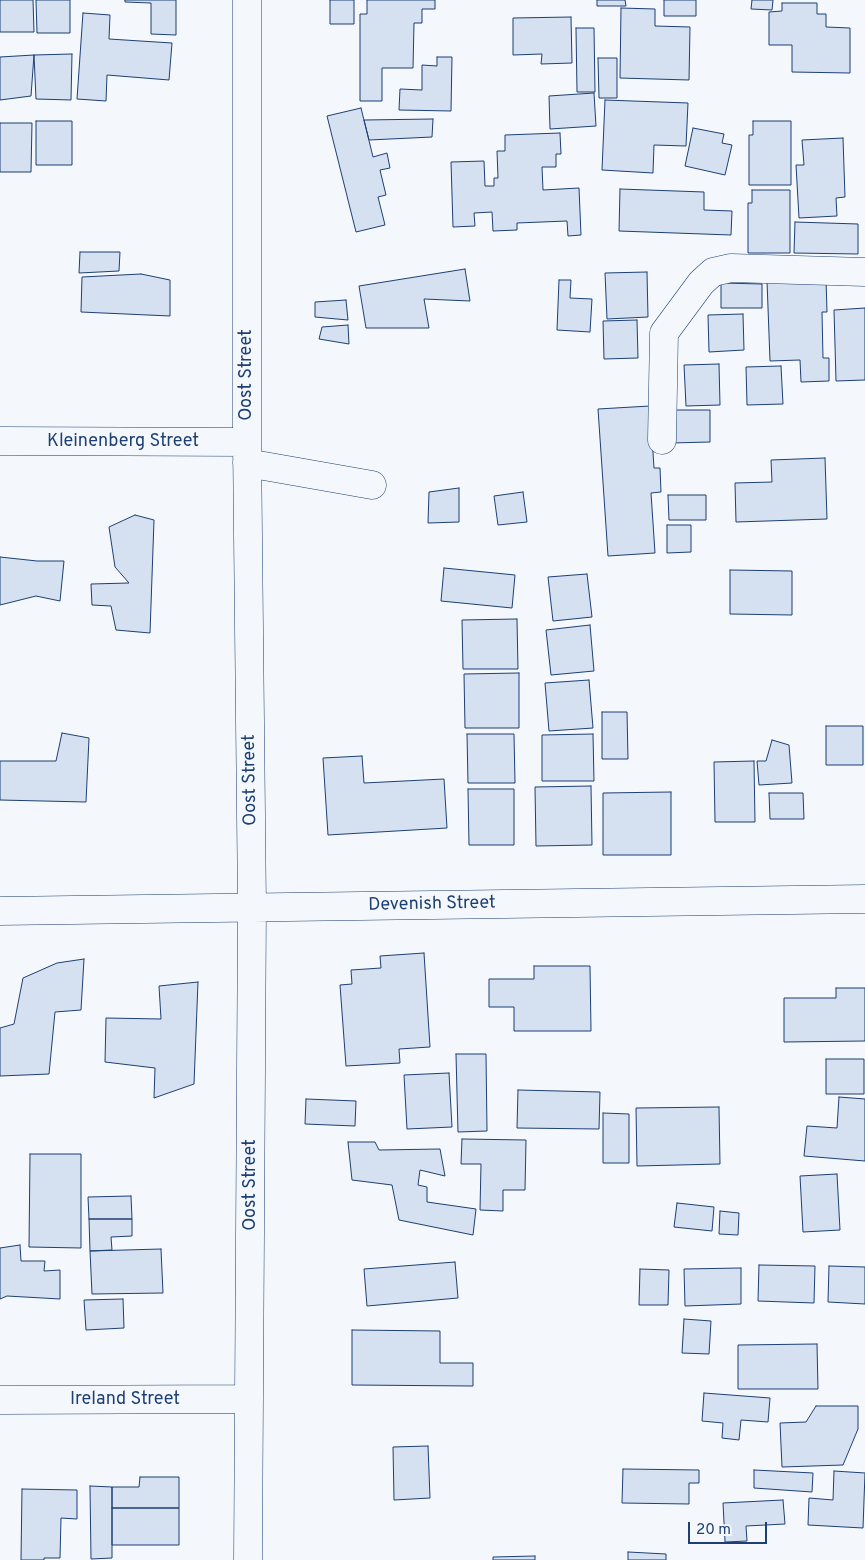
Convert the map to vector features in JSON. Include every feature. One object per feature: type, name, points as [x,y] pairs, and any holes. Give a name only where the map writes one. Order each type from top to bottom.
[{"type":"street","name":"Oost Street","points":[[247,0],[247,452],[252,907],[248,1560]]},
{"type":"street","points":[[662,440],[664,333],[701,283],[713,272],[730,268],[865,272]]},
{"type":"street","name":"Kleinenberg Street","points":[[0,441],[247,452],[372,485]]},
{"type":"street","name":"Devenish Street","points":[[0,911],[865,899]]},
{"type":"street","name":"Ireland Street","points":[[0,1400],[249,1399]]},
{"type":"building","points":[[0,0],[33,0],[34,32],[0,32]]},
{"type":"building","points":[[36,0],[70,0],[70,33],[37,33]]},
{"type":"building","points":[[125,0],[176,0],[176,35],[151,34],[151,3],[125,2]]},
{"type":"building","points":[[330,0],[354,0],[354,24],[330,24]]},
{"type":"building","points":[[367,0],[435,0],[435,9],[422,9],[422,23],[414,23],[413,68],[382,68],[382,101],[360,101],[360,14],[367,14]]},
{"type":"building","points":[[597,0],[625,0],[626,6],[597,6]]},
{"type":"building","points":[[664,0],[696,0],[696,16],[664,16]]},
{"type":"building","points":[[752,0],[773,0],[772,10],[751,9]]},
{"type":"building","points":[[782,3],[817,3],[817,14],[826,14],[826,27],[850,28],[850,73],[792,72],[792,45],[769,45],[769,12],[782,11]]},
{"type":"building","points":[[621,8],[655,9],[655,26],[690,27],[689,80],[620,78]]},
{"type":"building","points":[[83,13],[110,15],[109,39],[172,43],[169,80],[107,75],[106,101],[77,99]]},
{"type":"building","points":[[571,17],[572,63],[541,64],[542,54],[513,55],[513,18]]},
{"type":"building","points":[[576,28],[594,28],[595,92],[577,92]]},
{"type":"building","points":[[72,54],[71,100],[36,99],[34,55]]},
{"type":"building","points":[[34,55],[31,96],[0,100],[0,57]]},
{"type":"building","points":[[437,57],[452,57],[451,111],[399,110],[400,89],[422,90],[422,65],[437,66]]},
{"type":"building","points":[[598,58],[617,58],[617,98],[599,98]]},
{"type":"building","points":[[594,93],[596,126],[550,129],[549,96]]},
{"type":"building","points":[[605,100],[688,103],[686,146],[654,145],[653,173],[602,170]]},
{"type":"building","points":[[361,108],[373,157],[387,153],[390,168],[380,170],[386,195],[378,197],[385,225],[356,232],[327,116]]},
{"type":"building","points":[[433,119],[432,137],[369,140],[364,120]]},
{"type":"building","points":[[36,121],[72,121],[72,165],[36,165]]},
{"type":"building","points":[[753,121],[791,121],[791,185],[749,185],[749,135],[753,135]]},
{"type":"building","points":[[0,123],[32,123],[31,172],[0,172]]},
{"type":"building","points":[[693,128],[724,134],[722,143],[732,145],[725,175],[685,166]]},
{"type":"building","points":[[560,133],[561,154],[556,154],[556,167],[542,167],[543,190],[579,188],[581,235],[568,236],[567,221],[517,223],[517,230],[493,231],[492,212],[474,213],[475,226],[453,227],[451,162],[484,161],[485,186],[494,186],[494,178],[498,178],[497,151],[505,151],[505,135]]},
{"type":"building","points":[[843,138],[845,197],[836,198],[837,216],[799,218],[796,165],[804,165],[802,140]]},
{"type":"building","points":[[620,189],[704,192],[704,210],[732,211],[731,235],[619,231]]},
{"type":"building","points":[[752,190],[790,190],[790,253],[748,253],[748,203],[752,203]]},
{"type":"building","points":[[795,222],[858,224],[858,254],[794,253]]},
{"type":"building","points":[[80,252],[120,252],[119,271],[79,273]]},
{"type":"building","points":[[465,269],[470,301],[424,299],[429,328],[366,328],[359,286]]},
{"type":"building","points":[[647,272],[648,317],[607,319],[605,273]]},
{"type":"building","points":[[141,274],[170,280],[170,316],[81,312],[82,277]]},
{"type":"building","points":[[826,279],[827,312],[822,312],[823,358],[829,358],[829,381],[801,382],[800,360],[770,361],[767,281]]},
{"type":"building","points":[[559,280],[571,280],[570,298],[592,299],[590,332],[557,330]]},
{"type":"building","points":[[721,283],[762,284],[762,308],[721,308]]},
{"type":"building","points":[[346,300],[348,320],[315,317],[315,302]]},
{"type":"building","points":[[865,308],[865,380],[836,381],[834,310]]},
{"type":"building","points":[[743,314],[744,350],[709,352],[708,315]]},
{"type":"building","points":[[637,320],[638,358],[604,359],[603,321]]},
{"type":"building","points":[[348,325],[349,344],[319,339],[322,327]]},
{"type":"building","points":[[719,364],[720,405],[686,406],[684,365]]},
{"type":"building","points":[[781,366],[783,404],[747,405],[746,367]]},
{"type":"building","points":[[650,406],[654,468],[660,468],[661,492],[651,493],[655,553],[608,556],[598,409]]},
{"type":"building","points":[[671,410],[710,410],[710,442],[671,443]]},
{"type":"building","points":[[825,458],[827,519],[736,522],[735,483],[772,482],[771,460]]},
{"type":"building","points":[[459,488],[459,522],[428,523],[429,492]]},
{"type":"building","points":[[523,492],[527,522],[498,525],[494,496]]},
{"type":"building","points":[[668,495],[706,495],[706,520],[669,520]]},
{"type":"building","points":[[135,515],[154,520],[150,633],[116,630],[111,606],[92,605],[91,584],[129,583],[115,567],[109,527]]},
{"type":"building","points":[[667,525],[691,525],[691,552],[667,553]]},
{"type":"building","points":[[0,557],[37,561],[64,561],[60,601],[36,596],[0,605]]},
{"type":"building","points":[[444,568],[515,575],[512,608],[441,601]]},
{"type":"building","points":[[730,570],[792,571],[792,615],[730,614]]},
{"type":"building","points":[[587,574],[592,617],[553,621],[548,577]]},
{"type":"building","points":[[517,619],[518,669],[463,669],[462,620]]},
{"type":"building","points":[[590,625],[594,671],[551,675],[546,630]]},
{"type":"building","points":[[519,673],[519,728],[465,728],[464,674]]},
{"type":"building","points":[[589,680],[593,728],[549,731],[545,683]]},
{"type":"building","points":[[602,712],[627,712],[628,759],[602,759]]},
{"type":"building","points":[[826,726],[863,726],[863,765],[826,765]]},
{"type":"building","points":[[62,733],[89,738],[86,802],[0,800],[0,761],[56,761]]},
{"type":"building","points":[[467,734],[514,734],[515,783],[468,783]]},
{"type":"building","points":[[593,734],[594,781],[542,781],[542,735]]},
{"type":"building","points":[[772,740],[789,745],[792,783],[759,785],[757,761],[766,761]]},
{"type":"building","points":[[362,756],[364,783],[444,779],[447,828],[328,835],[323,758]]},
{"type":"building","points":[[754,761],[755,822],[715,822],[714,762]]},
{"type":"building","points":[[591,786],[592,845],[536,846],[535,787]]},
{"type":"building","points":[[468,789],[514,789],[514,845],[469,845]]},
{"type":"building","points":[[671,792],[671,855],[603,855],[603,793]]},
{"type":"building","points":[[769,793],[803,793],[804,819],[770,819]]},
{"type":"building","points":[[424,953],[430,1047],[399,1049],[400,1063],[346,1066],[340,985],[352,984],[351,970],[381,968],[380,956]]},
{"type":"building","points":[[84,959],[81,1010],[55,1012],[49,1074],[0,1076],[0,1028],[14,1024],[23,978],[57,963]]},
{"type":"building","points":[[534,966],[590,966],[591,1031],[514,1031],[514,1007],[489,1007],[489,979],[534,979]]},
{"type":"building","points":[[198,982],[194,1084],[154,1098],[155,1068],[105,1062],[106,1018],[161,1019],[159,986]]},
{"type":"building","points":[[836,988],[865,988],[865,1041],[784,1042],[784,998],[836,998]]},
{"type":"building","points":[[456,1054],[486,1054],[487,1131],[458,1132]]},
{"type":"building","points":[[826,1059],[864,1059],[864,1094],[826,1094]]},
{"type":"building","points":[[449,1073],[452,1127],[407,1129],[404,1075]]},
{"type":"building","points":[[518,1090],[600,1092],[599,1129],[517,1128]]},
{"type":"building","points":[[839,1097],[865,1099],[865,1161],[804,1156],[807,1126],[837,1128]]},
{"type":"building","points":[[306,1099],[356,1101],[355,1126],[305,1124]]},
{"type":"building","points":[[719,1107],[720,1164],[637,1166],[636,1108]]},
{"type":"building","points":[[603,1113],[629,1114],[629,1163],[603,1163]]},
{"type":"building","points":[[462,1139],[526,1140],[525,1190],[503,1190],[503,1211],[480,1210],[481,1164],[461,1164]]},
{"type":"building","points":[[348,1142],[375,1142],[379,1150],[440,1149],[445,1176],[420,1170],[418,1185],[427,1187],[427,1202],[476,1209],[473,1235],[399,1220],[392,1185],[352,1180]]},
{"type":"building","points":[[30,1154],[81,1154],[81,1248],[29,1247]]},
{"type":"building","points":[[837,1174],[840,1230],[803,1232],[800,1176]]},
{"type":"building","points":[[131,1196],[132,1219],[89,1219],[88,1197]]},
{"type":"building","points":[[677,1203],[714,1207],[712,1231],[674,1227]]},
{"type":"building","points":[[720,1211],[739,1213],[738,1235],[719,1234]]},
{"type":"building","points":[[89,1219],[132,1219],[132,1236],[111,1237],[112,1250],[90,1251]]},
{"type":"building","points":[[20,1245],[21,1261],[45,1261],[44,1271],[60,1270],[60,1299],[7,1296],[0,1299],[0,1248]]},
{"type":"building","points":[[161,1249],[163,1293],[92,1294],[90,1251]]},
{"type":"building","points":[[455,1262],[458,1298],[367,1306],[364,1269]]},
{"type":"building","points":[[759,1265],[815,1266],[814,1303],[758,1301]]},
{"type":"building","points":[[829,1266],[865,1267],[865,1304],[828,1302]]},
{"type":"building","points":[[741,1268],[741,1304],[685,1306],[684,1269]]},
{"type":"building","points":[[640,1269],[669,1270],[668,1305],[639,1305]]},
{"type":"building","points":[[123,1299],[124,1328],[86,1330],[84,1300]]},
{"type":"building","points":[[684,1319],[711,1321],[709,1354],[682,1353]]},
{"type":"building","points":[[352,1330],[440,1331],[440,1363],[473,1363],[473,1386],[352,1385]]},
{"type":"building","points":[[817,1344],[818,1389],[738,1389],[738,1345]]},
{"type":"building","points":[[704,1393],[770,1398],[768,1422],[741,1420],[739,1440],[722,1438],[723,1423],[702,1421]]},
{"type":"building","points":[[816,1406],[858,1406],[858,1429],[843,1465],[782,1467],[780,1423],[806,1422]]},
{"type":"building","points":[[428,1446],[430,1498],[394,1500],[393,1447]]},
{"type":"building","points":[[623,1469],[699,1470],[699,1483],[689,1483],[689,1504],[622,1503]]},
{"type":"building","points":[[754,1470],[813,1473],[812,1492],[754,1488]]},
{"type":"building","points":[[834,1471],[865,1473],[863,1528],[808,1525],[809,1498],[833,1500]]},
{"type":"building","points":[[140,1477],[179,1477],[179,1508],[112,1508],[112,1487],[139,1487]]},
{"type":"building","points":[[90,1486],[112,1487],[112,1558],[91,1559]]},
{"type":"building","points":[[22,1489],[77,1490],[77,1519],[61,1518],[60,1558],[21,1560]]},
{"type":"building","points":[[783,1500],[785,1524],[746,1526],[747,1541],[725,1542],[723,1503]]},
{"type":"building","points":[[112,1508],[179,1508],[179,1545],[112,1545]]},
{"type":"building","points":[[628,1552],[666,1554],[666,1560],[628,1560]]},
{"type":"building","points":[[535,1556],[535,1560],[493,1560],[493,1557]]}]
